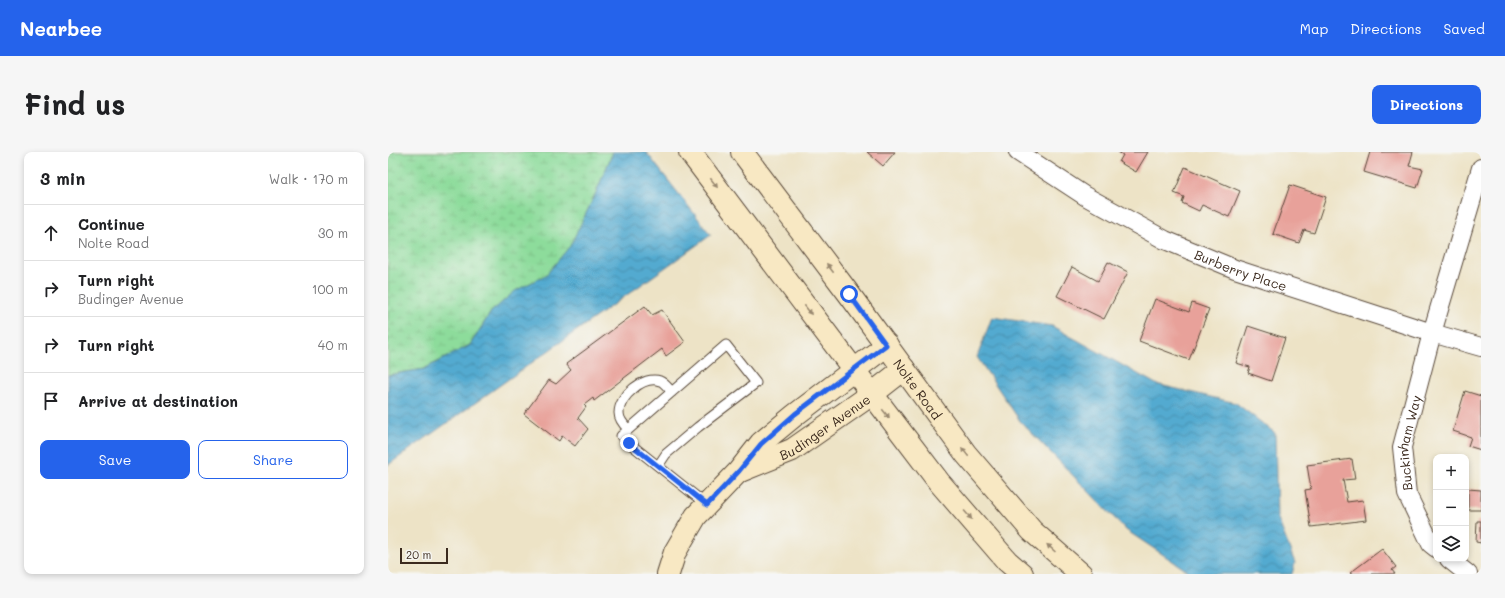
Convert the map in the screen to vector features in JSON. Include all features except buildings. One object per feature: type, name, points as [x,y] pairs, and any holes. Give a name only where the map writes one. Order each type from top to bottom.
[{"type":"street","points":[[690,152],[939,482],[1007,561],[1022,574]]},
{"type":"street","name":"Nolte Road","points":[[742,152],[966,454],[1032,531],[1081,574]]},
{"type":"street","name":"Burberry Place","points":[[1018,152],[1086,196],[1166,240],[1235,269],[1432,333],[1481,347]]},
{"type":"street","name":"Buckinham Way","points":[[1433,546],[1407,494],[1402,447],[1432,333],[1481,168]]},
{"type":"street","name":"Budinger Avenue","points":[[668,574],[675,552],[696,516],[739,471],[761,444],[795,414],[886,345]]},
{"type":"street","name":"Budinger Avenue","points":[[739,471],[792,450],[872,394],[904,369]]},
{"type":"street","points":[[1453,562],[1468,574]]},
{"type":"lane","points":[[658,466],[666,454],[698,427],[756,383],[726,345],[621,436],[658,466],[707,505]]},
{"type":"lane","points":[[628,429],[621,419],[619,412],[622,402],[630,392],[644,382],[654,380],[661,381],[672,392]]},
{"type":"green space","points":[[388,152],[613,152],[595,195],[570,247],[546,275],[516,291],[491,312],[470,345],[424,369],[388,375]]},
{"type":"water","points":[[613,152],[646,152],[711,235],[388,465],[388,375],[424,369],[470,345],[491,312],[515,291],[546,275],[570,246],[595,195]]},
{"type":"water","points":[[992,317],[1052,326],[1156,384],[1236,403],[1275,433],[1277,516],[1295,563],[1292,574],[1192,574],[1126,530],[1020,421],[977,357]]},
{"type":"route","points":[[629,443],[707,505],[739,471],[761,444],[795,414],[886,345],[849,294]]}]
